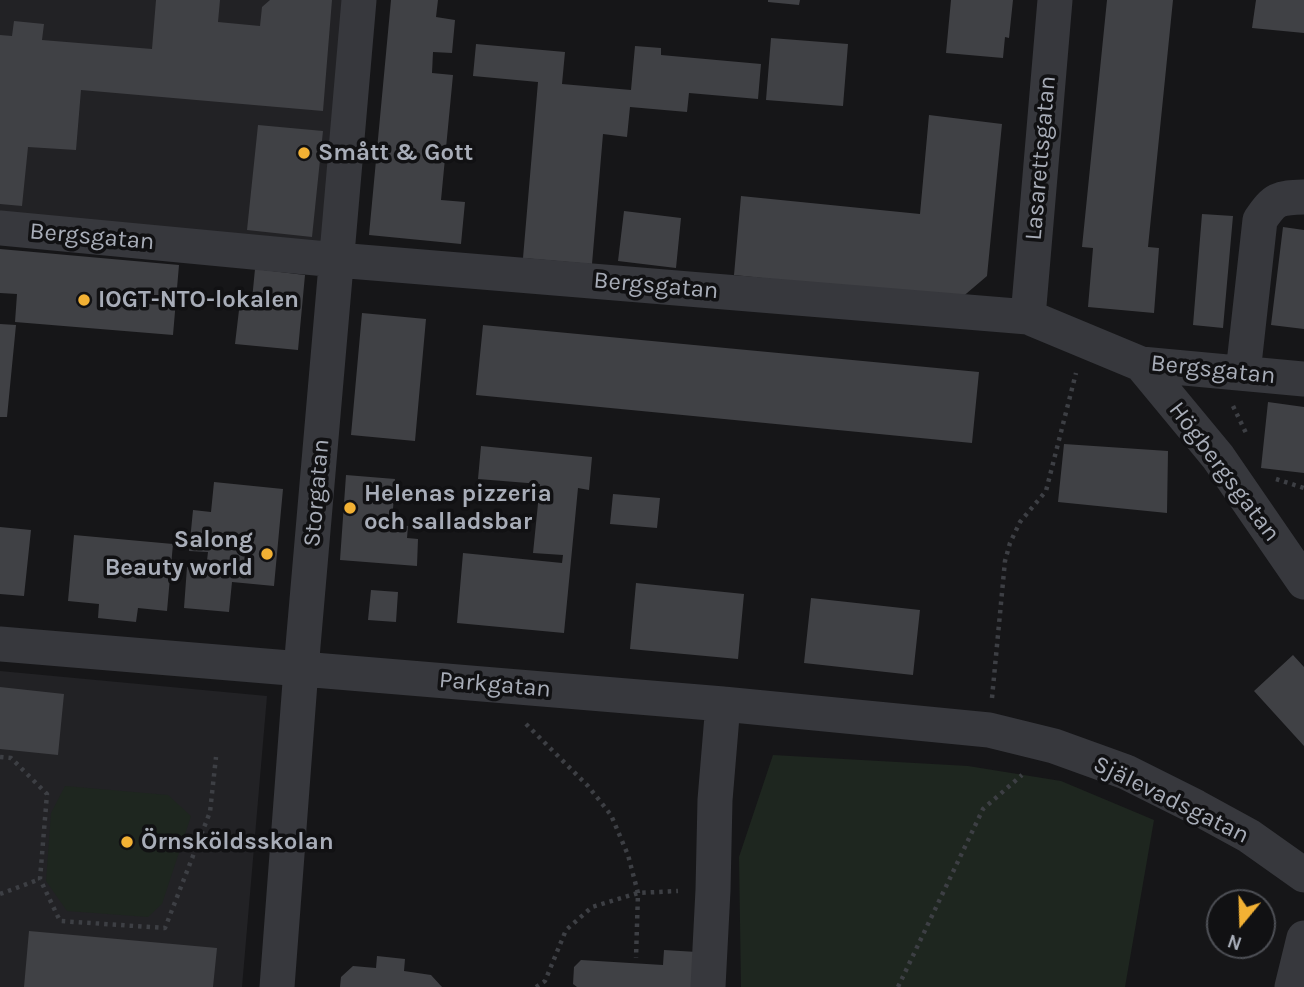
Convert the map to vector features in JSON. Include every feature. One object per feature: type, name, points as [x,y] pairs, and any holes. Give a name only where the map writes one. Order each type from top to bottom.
[{"type":"street","name":"Storgatan","points":[[277,987],[301,668],[359,0]]},
{"type":"street","name":"Lasarettsgatan","points":[[1027,317],[1055,0]]},
{"type":"street","points":[[1229,372],[1261,220],[1270,204],[1285,198],[1304,197]]},
{"type":"street","name":"Bergsgatan","points":[[0,229],[337,260],[1027,317],[1141,364],[1304,379]]},
{"type":"street","name":"Högbergsgatan","points":[[1141,364],[1218,457],[1304,582]]},
{"type":"street","name":"Parkgatan","points":[[0,644],[723,704],[989,730]]},
{"type":"street","points":[[708,987],[715,800],[723,704]]},
{"type":"street","name":"Själevadsgatan","points":[[989,730],[1054,746],[1126,772],[1249,836],[1304,875]]},
{"type":"street","points":[[1292,987],[1304,938]]},
{"type":"path","points":[[989,730],[1005,561],[1020,522],[1046,491],[1085,341]]},
{"type":"path","points":[[1229,372],[1251,443]]},
{"type":"path","points":[[1273,478],[1304,488]]},
{"type":"path","points":[[495,685],[527,725],[588,786],[611,815],[628,855],[638,893],[636,958]]},
{"type":"path","points":[[898,987],[983,809],[1054,746]]},
{"type":"path","points":[[0,757],[11,758],[47,794],[40,879],[60,921],[165,928],[210,812],[216,757]]},
{"type":"path","points":[[0,894],[40,879]]},
{"type":"path","points":[[536,987],[545,981],[566,930],[592,907],[638,893],[713,890]]},
{"type":"shaded area","points":[[0,0],[347,0],[324,251],[0,221]]},
{"type":"shaded area","name":"Örnsköldsskolan","points":[[0,671],[267,696],[242,987],[0,987]]},
{"type":"shaded area","points":[[773,755],[968,766],[1061,781],[1154,820],[1125,987],[741,987],[739,857]]},
{"type":"shaded area","points":[[65,786],[168,795],[191,816],[162,904],[148,917],[67,911],[46,881],[51,813]]},
{"type":"building","points":[[156,0],[220,0],[218,22],[260,26],[262,7],[270,0],[332,0],[323,111],[81,90],[76,150],[28,147],[22,206],[0,204],[0,35],[12,36],[14,21],[44,24],[42,40],[152,49]]},
{"type":"building","points":[[391,0],[438,0],[436,17],[455,20],[452,53],[433,52],[432,73],[453,75],[441,200],[465,202],[461,244],[369,235]]},
{"type":"building","points":[[768,0],[800,0],[799,5]]},
{"type":"building","points":[[951,0],[1013,0],[1009,38],[1005,37],[1003,58],[946,53]]},
{"type":"building","points":[[1107,0],[1173,0],[1148,247],[1159,248],[1154,313],[1088,307],[1093,248],[1082,247]]},
{"type":"building","points":[[1256,0],[1304,0],[1304,33],[1252,28]]},
{"type":"building","points":[[771,38],[848,44],[843,106],[766,100]]},
{"type":"building","points":[[476,44],[565,52],[562,84],[631,90],[635,46],[661,48],[661,55],[761,64],[758,99],[689,93],[687,112],[630,107],[627,137],[603,134],[592,264],[523,258],[538,82],[473,76]]},
{"type":"building","points":[[929,115],[1002,124],[987,276],[960,299],[734,275],[741,196],[920,214]]},
{"type":"building","points":[[258,125],[323,131],[312,237],[247,230]]},
{"type":"building","points":[[624,211],[681,218],[676,268],[618,261]]},
{"type":"building","points":[[1202,214],[1233,216],[1223,328],[1193,325]]},
{"type":"building","points":[[1283,227],[1304,230],[1304,329],[1271,325]]},
{"type":"building","points":[[0,249],[179,265],[173,335],[15,322],[17,294],[0,293]]},
{"type":"building","points":[[255,269],[305,275],[298,350],[235,344],[239,310],[251,310]]},
{"type":"building","points":[[362,313],[426,319],[415,441],[351,435]]},
{"type":"building","points":[[0,324],[16,325],[7,417],[0,417]]},
{"type":"building","points":[[483,325],[979,372],[972,443],[476,395]]},
{"type":"building","points":[[1268,402],[1304,407],[1304,473],[1261,468]]},
{"type":"building","points":[[1064,444],[1168,451],[1167,513],[1058,502]]},
{"type":"building","points":[[481,446],[592,457],[589,490],[578,488],[564,633],[457,623],[463,553],[562,563],[563,555],[533,553],[540,484],[478,479]]},
{"type":"building","points":[[346,475],[395,479],[392,524],[408,526],[407,538],[418,539],[417,566],[340,560]]},
{"type":"building","points":[[214,482],[283,489],[274,586],[232,582],[229,612],[184,608],[187,567],[206,569],[208,552],[189,551],[193,510],[211,512]]},
{"type":"building","points":[[613,494],[660,498],[657,528],[610,524]]},
{"type":"building","points":[[0,527],[31,530],[24,596],[0,594]]},
{"type":"building","points":[[74,535],[173,544],[167,611],[138,608],[136,622],[98,618],[99,604],[68,601]]},
{"type":"building","points":[[636,583],[744,594],[738,659],[630,649]]},
{"type":"building","points":[[371,590],[398,592],[396,622],[368,620]]},
{"type":"building","points":[[811,598],[920,610],[913,675],[804,663]]},
{"type":"building","points":[[1293,655],[1304,667],[1304,746],[1254,691]]},
{"type":"building","points":[[0,687],[64,694],[58,755],[0,749]]},
{"type":"building","points":[[29,931],[217,948],[213,987],[24,987]]},
{"type":"building","points":[[664,950],[697,952],[695,987],[577,987],[573,984],[574,967],[581,960],[663,965]]},
{"type":"building","points":[[377,956],[405,959],[404,971],[431,975],[442,987],[340,987],[341,977],[353,966],[376,968]]},
{"type":"place","name":"Smått & Gott","points":[[304,153]]},
{"type":"place","name":"IOGT-NTO-lokalen","points":[[84,300]]},
{"type":"place","name":"Helenas pizzeria och salladsbar","points":[[350,508]]},
{"type":"place","name":"Salong Beauty world","points":[[267,554]]},
{"type":"place","name":"Örnsköldsskolan","points":[[127,842]]}]
